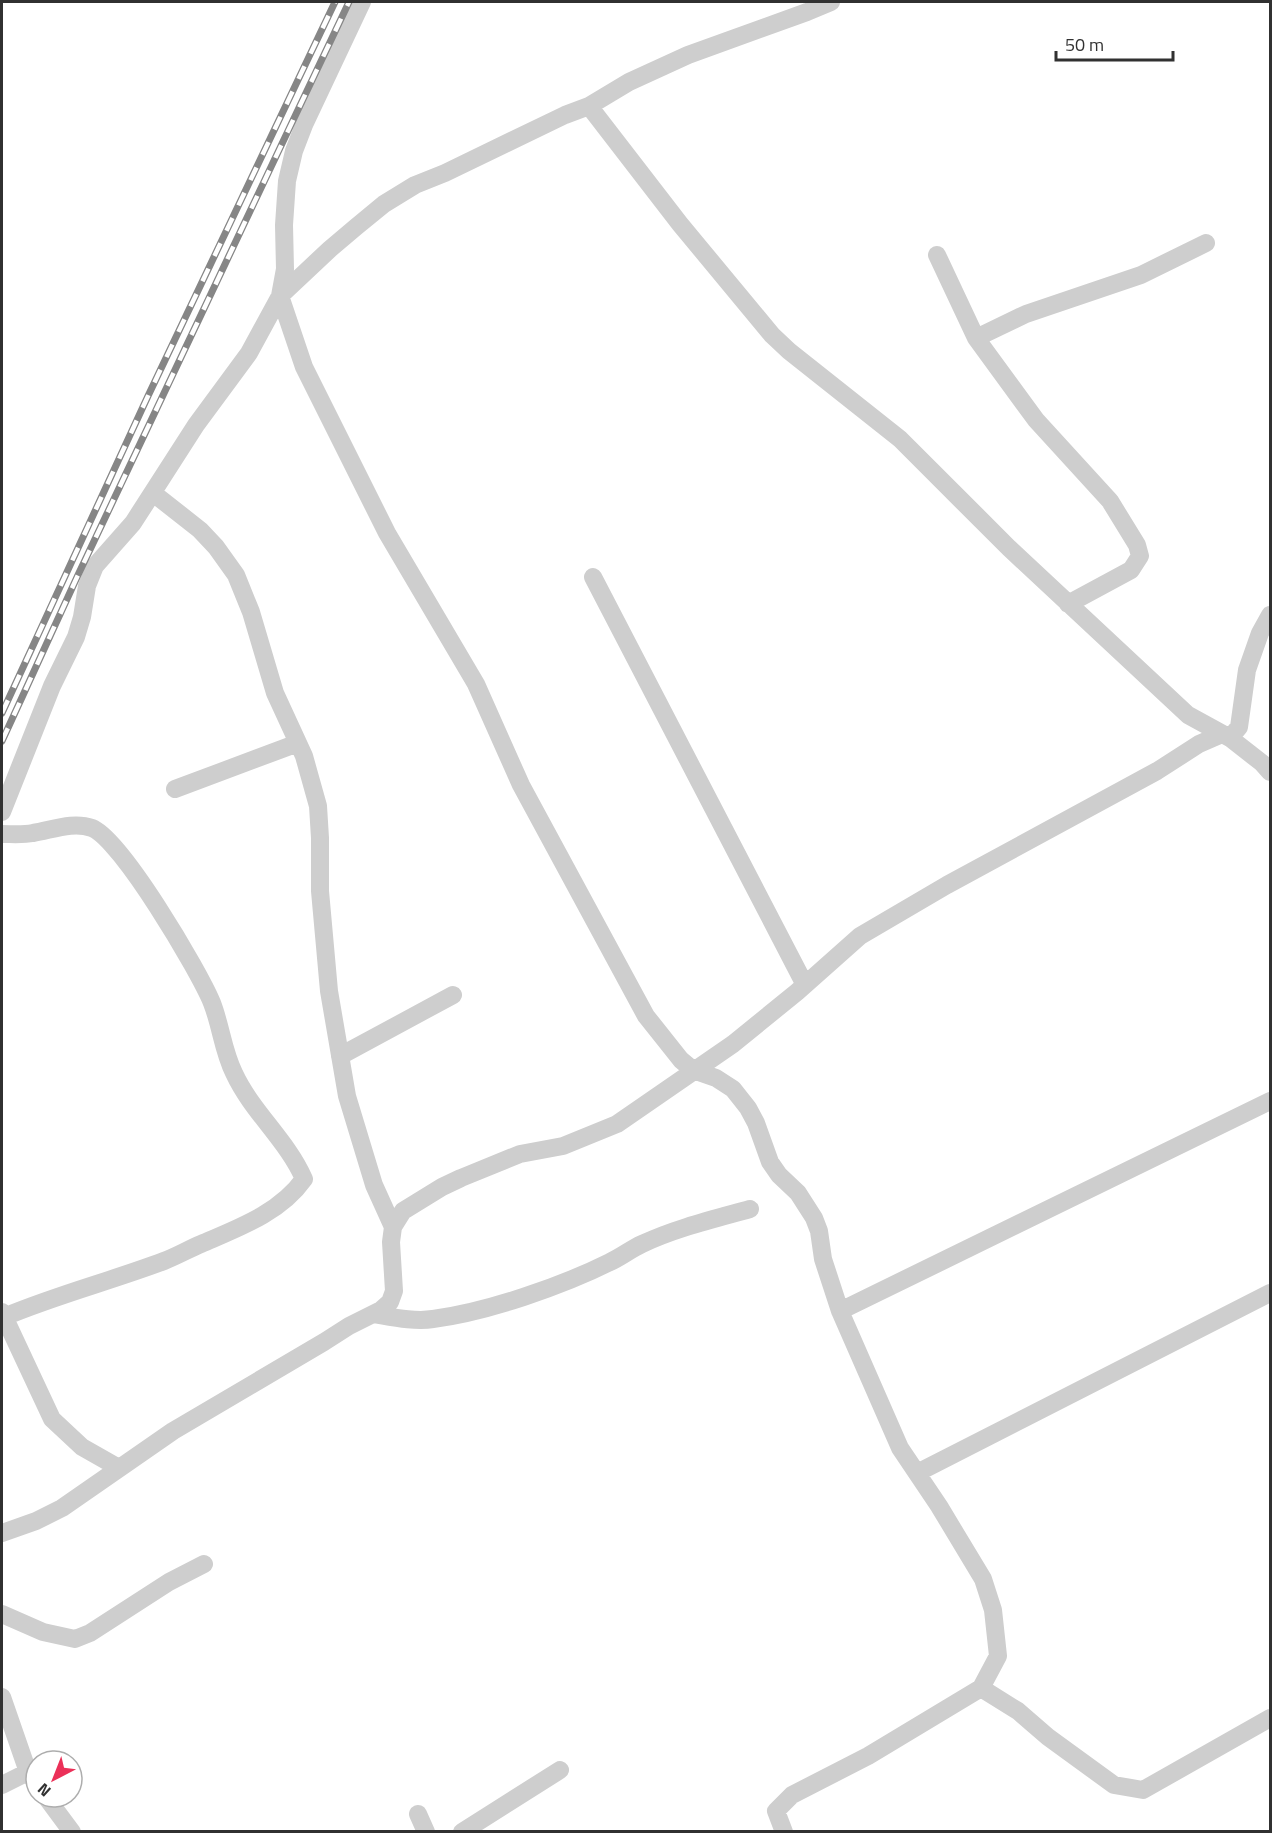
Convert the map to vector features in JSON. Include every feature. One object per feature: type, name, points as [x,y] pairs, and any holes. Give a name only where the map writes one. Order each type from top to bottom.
[{"type":"street","points":[[2,812],[52,686],[76,637],[82,618],[87,586],[95,566],[133,523],[201,418],[249,354],[280,296],[285,269],[285,203],[294,151],[316,96],[362,2]]},
{"type":"street","points":[[280,296],[356,227],[384,204],[415,185],[445,174],[565,115],[590,106],[629,82],[688,55],[831,2]]},
{"type":"street","points":[[590,106],[680,224],[772,335],[900,439],[1068,604],[1188,715],[1226,736],[1262,763],[1270,772]]},
{"type":"street","points":[[976,338],[1026,314],[1141,275],[1206,243]]},
{"type":"street","points":[[937,255],[976,338],[1036,420],[1110,501],[1137,545],[1140,556],[1131,570],[1068,604]]},
{"type":"street","points":[[280,296],[304,367],[387,533],[476,684],[521,785],[646,1016],[681,1060],[693,1070],[716,1078],[733,1089],[756,1123],[770,1162],[779,1175],[798,1193],[814,1218],[840,1311],[900,1448],[939,1506],[982,1579],[993,1610],[998,1656],[981,1688],[868,1756],[792,1796],[776,1811],[783,1832]]},
{"type":"street","points":[[153,493],[200,530],[236,574],[251,612],[275,693],[298,743],[318,806],[320,891],[329,991],[347,1096],[374,1185],[393,1227]]},
{"type":"street","points":[[592,577],[805,985]]},
{"type":"street","points":[[2,1533],[62,1509],[173,1431],[349,1326],[374,1314],[390,1302],[394,1291],[391,1242],[393,1227],[403,1211],[442,1187],[520,1154],[563,1146],[616,1124],[734,1044],[848,946],[901,911],[1157,771],[1199,744],[1226,736],[1239,727],[1247,670],[1260,633],[1270,615]]},
{"type":"street","points":[[175,789],[298,743]]},
{"type":"street","points":[[2,834],[34,833],[74,825],[90,827],[100,832],[137,876],[203,980],[233,1073],[270,1128],[294,1158],[304,1179],[287,1199],[230,1232],[167,1260],[3,1314],[52,1419],[82,1447],[119,1468]]},
{"type":"street","points":[[340,1056],[453,995]]},
{"type":"street","points":[[840,1311],[1270,1101]]},
{"type":"street","points":[[374,1314],[431,1320],[483,1307],[539,1291],[611,1262],[641,1244],[675,1231],[750,1209]]},
{"type":"street","points":[[917,1473],[1270,1293]]},
{"type":"street","points":[[2,1614],[43,1632],[75,1640],[90,1633],[169,1582],[204,1564]]},
{"type":"street","points":[[981,1688],[1018,1711],[1048,1737],[1114,1785],[1143,1790],[1270,1718]]},
{"type":"street","points":[[2,1697],[24,1756]]},
{"type":"street","points":[[462,1832],[560,1770]]},
{"type":"street","points":[[2,1785],[24,1779]]},
{"type":"street","points":[[55,1809],[72,1832]]},
{"type":"street","points":[[418,1814],[426,1832]]},
{"type":"railway","points":[[2,713],[148,396],[335,2]]},
{"type":"railway","points":[[2,741],[349,2]]}]
